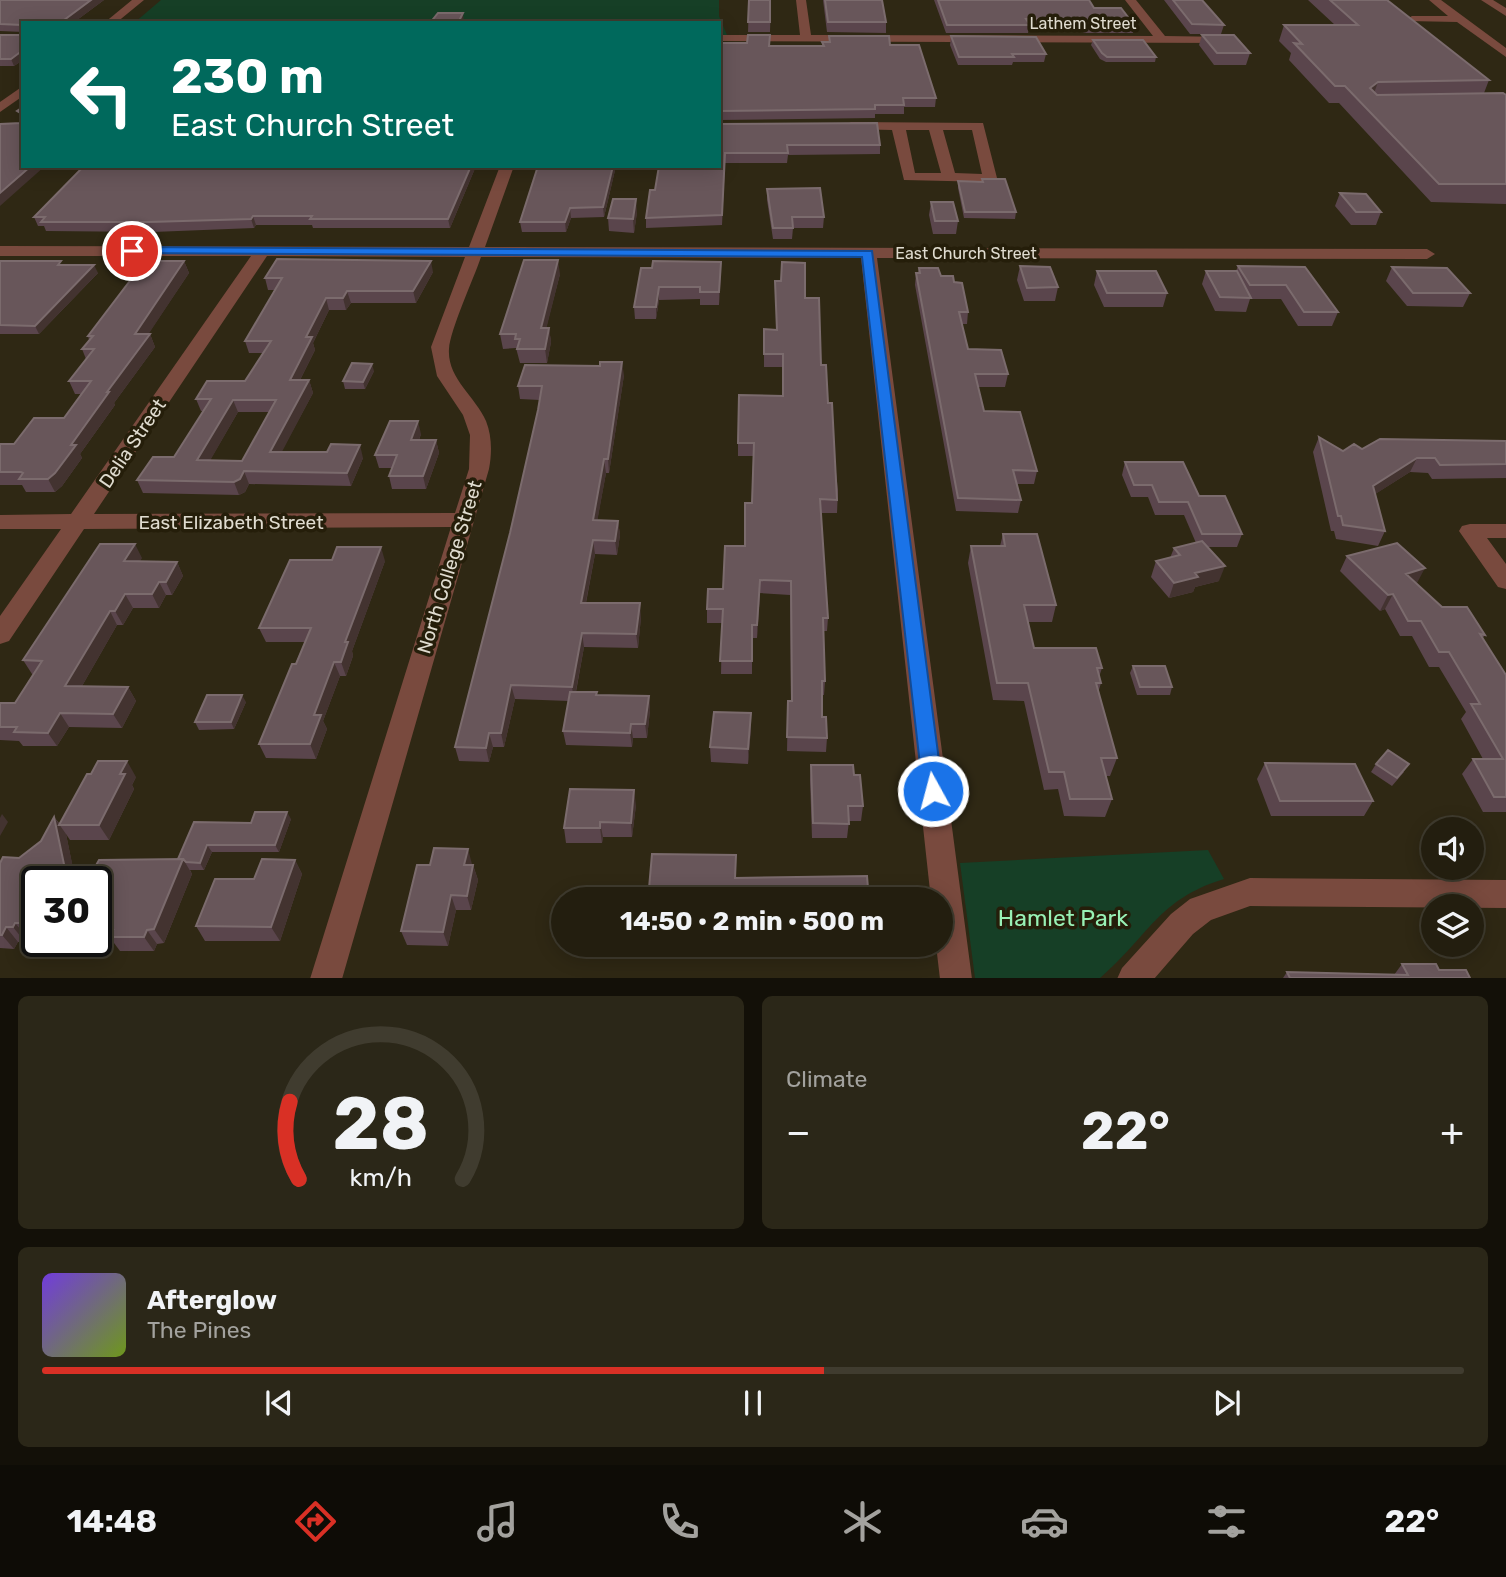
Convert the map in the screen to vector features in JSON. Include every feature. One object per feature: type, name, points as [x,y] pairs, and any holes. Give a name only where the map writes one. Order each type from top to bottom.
[{"type":"street","points":[[113,21],[139,0]]},
{"type":"street","points":[[801,0],[806,38]]},
{"type":"street","points":[[1130,0],[1161,39]]},
{"type":"street","points":[[1434,0],[1506,54]]},
{"type":"street","points":[[1486,0],[1506,13]]},
{"type":"street","points":[[1412,19],[1459,19]]},
{"type":"street","name":"Lathem Street","points":[[721,38],[1237,40]]},
{"type":"street","points":[[0,108],[21,92]]},
{"type":"street","points":[[842,127],[879,125],[898,125],[935,126],[978,126],[990,178],[909,177],[898,125]]},
{"type":"street","points":[[935,126],[949,177]]},
{"type":"street","name":"North College Street","points":[[326,978],[479,469],[481,441],[472,414],[445,377],[440,347],[507,168]]},
{"type":"street","name":"East Church Street","points":[[0,251],[1427,254]]},
{"type":"street","name":"Delia Street","points":[[0,635],[263,251]]},
{"type":"street","points":[[867,253],[956,978]]},
{"type":"street","name":"East Elizabeth Street","points":[[0,522],[462,520]]},
{"type":"street","points":[[1506,531],[1471,531],[1506,581]]},
{"type":"street","points":[[1133,978],[1182,923],[1201,909],[1250,891],[1506,894]]},
{"type":"green space","points":[[161,0],[719,0],[719,16],[727,35],[721,35],[721,21],[136,21]]},
{"type":"green space","name":"Hamlet Park","points":[[1208,850],[1224,879],[1202,887],[1168,908],[1100,978],[975,978],[960,863]]},
{"type":"building","points":[[0,0],[91,0],[63,21],[0,24]]},
{"type":"building","points":[[749,0],[770,0],[770,22],[748,22]]},
{"type":"building","points":[[825,0],[882,0],[886,22],[828,22]]},
{"type":"building","points":[[938,0],[1089,0],[1094,8],[1121,8],[1134,25],[1085,25],[1081,18],[1026,19],[1030,25],[947,25]]},
{"type":"building","points":[[1173,0],[1202,0],[1224,25],[1192,24]]},
{"type":"building","points":[[1330,0],[1387,0],[1489,80],[1378,82],[1370,88],[1377,95],[1506,95],[1506,184],[1439,184],[1345,86],[1335,86],[1294,43],[1302,44],[1284,25],[1358,25]]},
{"type":"building","points":[[438,13],[463,13],[459,21],[432,21]]},
{"type":"building","points":[[0,35],[20,35],[21,52],[11,59],[0,59]]},
{"type":"building","points":[[748,35],[770,35],[769,46],[824,46],[822,42],[830,42],[829,36],[889,36],[890,45],[919,45],[936,98],[903,98],[904,105],[875,105],[875,109],[721,111],[721,43],[747,43]]},
{"type":"building","points":[[1202,35],[1234,35],[1250,53],[1217,53]]},
{"type":"building","points":[[951,36],[1036,37],[1046,54],[959,57]]},
{"type":"building","points":[[1093,40],[1143,40],[1156,57],[1107,57]]},
{"type":"building","points":[[21,123],[21,168],[29,168],[0,193],[0,124]]},
{"type":"building","points":[[877,123],[880,145],[787,145],[788,153],[725,153],[722,215],[646,218],[650,190],[655,190],[659,168],[721,168],[721,124]]},
{"type":"building","points":[[82,168],[470,168],[448,219],[310,219],[312,216],[253,216],[251,219],[149,222],[41,222],[45,217],[34,217]]},
{"type":"building","points":[[537,168],[613,168],[603,207],[570,208],[565,222],[520,222]]},
{"type":"building","points":[[982,179],[1005,179],[1016,212],[965,212],[958,181],[983,182]]},
{"type":"building","points":[[820,188],[824,217],[792,217],[793,228],[773,228],[767,189]]},
{"type":"building","points":[[1340,193],[1366,194],[1381,212],[1356,212]]},
{"type":"building","points":[[613,199],[636,199],[633,219],[608,218]]},
{"type":"building","points":[[931,202],[953,202],[958,221],[935,221]]},
{"type":"building","points":[[277,259],[431,261],[413,291],[347,291],[343,298],[326,298],[306,337],[312,337],[290,380],[309,380],[270,452],[327,452],[331,444],[360,445],[347,473],[244,471],[240,479],[234,482],[137,480],[153,457],[174,457],[211,399],[196,399],[207,381],[245,381],[271,341],[245,341],[282,278],[265,278]],"holes":[[[233,400],[276,400],[242,461],[197,460]]]},
{"type":"building","points":[[524,260],[558,260],[541,328],[549,328],[545,349],[517,349],[520,339],[515,339],[516,334],[500,334]]},
{"type":"building","points":[[0,261],[61,261],[58,265],[94,265],[35,326],[0,325]]},
{"type":"building","points":[[145,261],[184,261],[135,334],[150,334],[71,445],[76,445],[48,479],[19,479],[23,473],[21,472],[0,472],[0,444],[14,444],[34,418],[64,418],[91,381],[69,381],[94,349],[82,349],[93,336],[88,336]]},
{"type":"building","points":[[653,261],[721,262],[719,292],[700,292],[700,287],[659,287],[656,307],[634,307],[641,268],[652,268]]},
{"type":"building","points":[[782,262],[805,263],[805,298],[819,298],[821,365],[826,365],[828,403],[832,403],[837,500],[820,499],[828,618],[823,618],[825,681],[822,681],[822,717],[826,717],[827,738],[787,737],[788,701],[792,701],[791,581],[760,580],[757,625],[752,625],[752,661],[720,661],[723,609],[707,609],[708,589],[723,589],[725,546],[745,546],[745,503],[752,503],[754,443],[738,443],[739,395],[783,396],[783,354],[764,354],[764,329],[777,330],[775,281],[781,281]]},
{"type":"building","points":[[1020,266],[1050,267],[1058,287],[1027,288]]},
{"type":"building","points":[[1238,266],[1305,267],[1338,312],[1304,312],[1286,285],[1250,285]]},
{"type":"building","points":[[1392,267],[1447,268],[1470,293],[1413,293]]},
{"type":"building","points":[[919,268],[938,268],[941,276],[953,276],[954,282],[962,283],[968,312],[959,312],[968,349],[1001,350],[1008,374],[975,374],[984,411],[1020,412],[1037,471],[1013,470],[1021,500],[958,498],[916,273],[920,273]]},
{"type":"building","points":[[1097,271],[1156,271],[1167,293],[1107,293]]},
{"type":"building","points":[[1206,271],[1237,271],[1251,298],[1220,297]]},
{"type":"building","points":[[600,362],[622,362],[608,459],[604,459],[593,520],[618,521],[615,541],[593,540],[581,603],[640,603],[636,634],[582,633],[572,687],[511,685],[501,733],[489,733],[486,748],[455,747],[510,533],[538,410],[542,386],[518,386],[525,365],[600,366]]},
{"type":"building","points":[[352,363],[372,364],[363,382],[343,381]]},
{"type":"building","points":[[390,421],[418,421],[411,440],[436,440],[423,476],[389,476],[397,455],[375,455]]},
{"type":"building","points":[[1319,437],[1343,451],[1354,444],[1362,449],[1380,439],[1506,441],[1506,464],[1440,465],[1435,458],[1417,458],[1373,486],[1385,531],[1343,525],[1341,516],[1338,516]]},
{"type":"building","points":[[1125,462],[1183,462],[1199,496],[1225,496],[1242,534],[1202,534],[1188,502],[1159,502],[1152,485],[1134,485]]},
{"type":"building","points":[[1003,534],[1037,534],[1056,605],[1024,605],[1034,648],[1096,648],[1102,668],[1097,668],[1101,683],[1096,683],[1117,758],[1101,758],[1112,799],[1070,799],[1064,772],[1049,772],[1028,683],[997,683],[971,546],[1005,546]]},
{"type":"building","points":[[1202,541],[1225,566],[1195,573],[1198,577],[1174,583],[1156,561],[1180,555],[1174,548]]},
{"type":"building","points":[[1397,543],[1425,568],[1406,574],[1442,607],[1467,607],[1485,635],[1480,634],[1506,675],[1506,797],[1494,797],[1473,759],[1503,759],[1471,704],[1480,704],[1449,652],[1439,652],[1421,621],[1408,621],[1393,594],[1388,595],[1347,556]]},
{"type":"building","points":[[100,544],[135,544],[124,561],[177,562],[166,582],[159,582],[152,594],[125,594],[115,611],[110,611],[65,686],[128,687],[113,714],[60,713],[48,733],[14,732],[17,727],[0,727],[0,703],[15,703],[42,661],[23,660]]},
{"type":"building","points":[[337,547],[381,547],[345,642],[348,642],[341,662],[334,662],[314,715],[321,715],[310,744],[259,744],[292,664],[296,664],[311,628],[259,628],[290,560],[332,560]]},
{"type":"building","points":[[1133,666],[1165,666],[1172,687],[1140,687]]},
{"type":"building","points":[[570,692],[649,696],[645,724],[631,724],[630,733],[563,731]]},
{"type":"building","points":[[207,695],[242,695],[231,722],[195,722]]},
{"type":"building","points":[[714,712],[751,713],[748,749],[710,747]]},
{"type":"building","points":[[1388,750],[1409,764],[1397,778],[1376,764]]},
{"type":"building","points":[[98,761],[127,761],[120,774],[125,774],[99,825],[59,825],[87,774],[91,774]]},
{"type":"building","points":[[1265,763],[1355,764],[1373,801],[1280,801]]},
{"type":"building","points":[[811,765],[853,765],[854,775],[860,775],[863,806],[848,806],[849,824],[813,823]]},
{"type":"building","points":[[570,789],[634,790],[631,823],[600,822],[600,828],[564,828]]},
{"type":"building","points":[[255,812],[287,812],[275,845],[207,845],[200,863],[178,859],[194,822],[251,823]]},
{"type":"building","points":[[54,817],[64,866],[21,866],[21,923],[6,927],[0,935],[0,863],[3,857],[19,858],[41,841]]},
{"type":"building","points":[[434,848],[468,849],[464,865],[473,865],[467,896],[451,895],[443,932],[401,931],[417,865],[430,865]]},
{"type":"building","points":[[652,854],[736,855],[735,878],[867,876],[868,887],[649,887]]},
{"type":"building","points":[[183,859],[154,929],[147,930],[144,937],[112,937],[112,866],[96,866],[99,860]]},
{"type":"building","points":[[262,859],[295,860],[271,927],[196,926],[215,879],[254,879]]},
{"type":"building","points":[[1402,964],[1436,964],[1439,970],[1466,970],[1470,978],[1290,978],[1287,972],[1408,975]]},
{"type":"route","points":[[132,251],[867,253],[933,791]]}]
